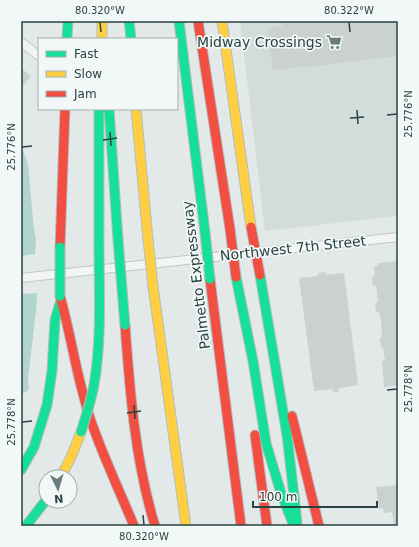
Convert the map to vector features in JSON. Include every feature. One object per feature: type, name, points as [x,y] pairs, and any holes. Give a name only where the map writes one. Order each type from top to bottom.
[{"type":"highway","points":[[67,38],[68,21]]},
{"type":"highway","points":[[102,21],[102,38]]},
{"type":"highway","points":[[129,21],[131,38]]},
{"type":"highway","name":"Palmetto Expressway","points":[[179,21],[241,526]]},
{"type":"highway","points":[[198,21],[230,230],[267,526]]},
{"type":"highway","points":[[222,21],[251,227],[271,336],[274,363],[290,455],[296,526]]},
{"type":"highway","points":[[65,110],[60,247],[61,298],[78,377],[92,424],[134,526]]},
{"type":"highway","points":[[65,469],[88,413],[97,370],[100,325],[99,110]]},
{"type":"highway","points":[[109,110],[133,419],[141,473],[155,526]]},
{"type":"highway","points":[[136,110],[153,286],[186,526]]},
{"type":"highway","points":[[236,277],[253,361],[266,443],[281,493],[296,526]]},
{"type":"highway","points":[[21,470],[34,447],[40,432],[47,405],[50,389],[56,320],[61,298]]},
{"type":"highway","points":[[271,336],[279,362],[319,526]]},
{"type":"highway","points":[[21,457],[40,432]]},
{"type":"highway","points":[[236,488],[236,526]]},
{"type":"highway","points":[[26,526],[39,509]]},
{"type":"street","points":[[21,42],[38,55]]},
{"type":"street","name":"Northwest 7th Street","points":[[21,278],[398,237]]},
{"type":"shaded area","points":[[240,21],[398,21],[398,216],[265,231]]},
{"type":"shaded area","points":[[21,145],[28,164],[36,239],[35,254],[21,256]]},
{"type":"shaded area","points":[[37,293],[28,378],[29,388],[26,392],[21,394],[21,294]]},
{"type":"building","name":"Midway Crossings","points":[[282,21],[398,21],[398,56],[273,70],[268,28],[282,26]]},
{"type":"building","points":[[21,68],[31,76],[21,89]]},
{"type":"building","points":[[398,261],[398,385],[384,387],[382,361],[385,361],[380,338],[382,338],[381,321],[379,312],[376,312],[375,303],[378,302],[376,286],[373,286],[372,277],[375,276],[374,267],[378,266],[378,263]]},
{"type":"building","points":[[325,272],[326,275],[344,273],[358,385],[339,388],[339,392],[333,392],[332,389],[314,391],[299,278],[318,276],[318,273]]},
{"type":"building","points":[[398,485],[398,526],[394,526],[392,512],[384,513],[383,508],[379,509],[376,487]]},
{"type":"traffic: fast","points":[[67,38],[68,21]]},
{"type":"traffic: fast","points":[[129,21],[131,38]]},
{"type":"traffic: fast","points":[[179,21],[205,232]]},
{"type":"traffic: fast","points":[[99,110],[99,244]]},
{"type":"traffic: fast","points":[[109,110],[118,240]]},
{"type":"traffic: fast","points":[[205,232],[210,279]]},
{"type":"traffic: fast","points":[[118,240],[125,325]]},
{"type":"traffic: fast","points":[[81,432],[94,385],[97,367],[100,314],[99,244]]},
{"type":"traffic: fast","points":[[60,247],[60,296]]},
{"type":"traffic: fast","points":[[260,275],[287,435],[297,522]]},
{"type":"traffic: fast","points":[[236,277],[253,361],[266,443],[281,493],[294,526]]},
{"type":"traffic: fast","points":[[21,470],[34,447],[47,405],[52,371],[55,320],[61,300]]},
{"type":"traffic: fast","points":[[26,526],[39,509]]},
{"type":"traffic: slow","points":[[102,21],[102,38]]},
{"type":"traffic: slow","points":[[222,21],[251,227]]},
{"type":"traffic: slow","points":[[136,110],[148,239]]},
{"type":"traffic: slow","points":[[148,239],[153,286]]},
{"type":"traffic: slow","points":[[153,286],[186,526]]},
{"type":"traffic: slow","points":[[65,469],[81,432]]},
{"type":"traffic: jam","points":[[198,21],[230,229]]},
{"type":"traffic: jam","points":[[60,247],[65,110]]},
{"type":"traffic: jam","points":[[251,227],[260,275]]},
{"type":"traffic: jam","points":[[230,229],[236,277]]},
{"type":"traffic: jam","points":[[210,279],[241,526]]},
{"type":"traffic: jam","points":[[60,296],[78,376],[92,424],[134,526]]},
{"type":"traffic: jam","points":[[125,325],[134,426],[148,501],[155,526]]},
{"type":"traffic: jam","points":[[292,416],[319,526]]},
{"type":"traffic: jam","points":[[255,435],[267,526]]},
{"type":"place","name":"Midway Crossings","points":[[334,42]]}]
